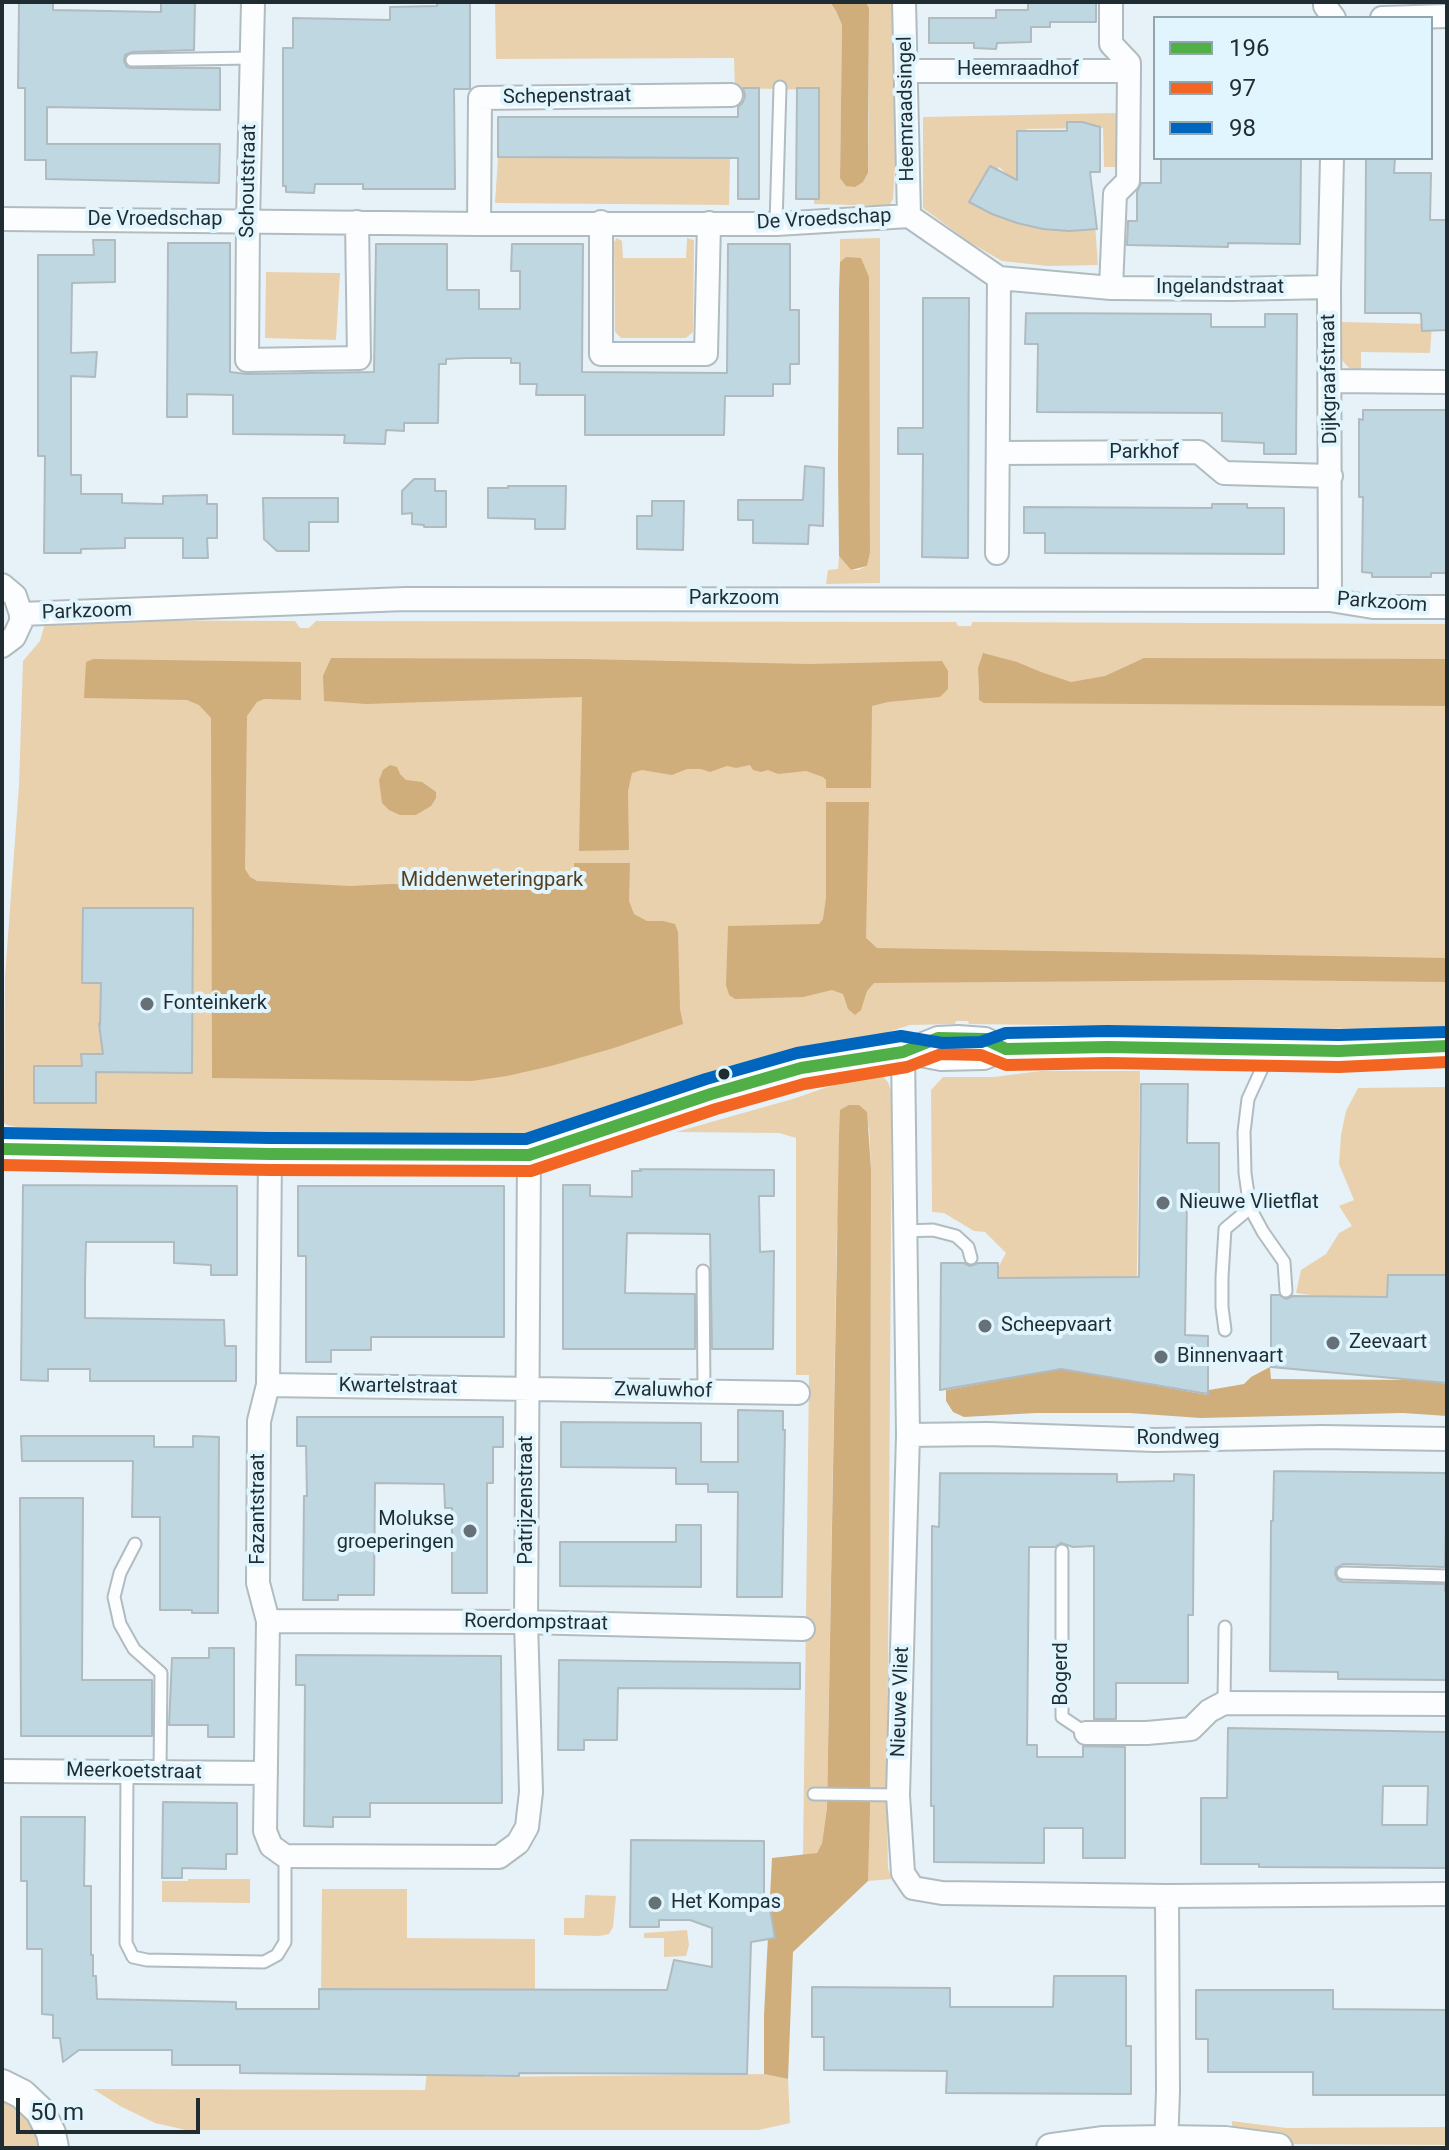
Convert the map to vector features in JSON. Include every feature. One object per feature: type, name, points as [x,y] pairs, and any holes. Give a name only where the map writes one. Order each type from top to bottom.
[{"type":"street","name":"Schoutstraat","points":[[253,2],[247,360],[359,358],[357,222]]},
{"type":"street","name":"Heemraadsingel","points":[[904,2],[909,216]]},
{"type":"street","points":[[1111,2],[1111,44],[1129,63],[1128,181],[1115,194],[1111,288]]},
{"type":"street","name":"Heemraadhof","points":[[907,71],[1129,71]]},
{"type":"street","name":"Schepenstraat","points":[[479,224],[480,98],[731,95]]},
{"type":"street","name":"Dijkgraafstraat","points":[[1330,600],[1332,160]]},
{"type":"street","name":"De Vroedschap","points":[[2,219],[776,224],[909,216],[999,278],[1111,288]]},
{"type":"street","points":[[601,222],[601,354],[706,354],[709,223]]},
{"type":"street","points":[[997,553],[999,278]]},
{"type":"street","name":"Ingelandstraat","points":[[1111,288],[1329,287]]},
{"type":"street","points":[[1330,381],[1447,382]]},
{"type":"street","name":"Parkhof","points":[[998,453],[1199,452],[1224,473],[1331,476]]},
{"type":"street","points":[[2,585],[15,596],[21,614],[14,637],[2,646]]},
{"type":"street","name":"Parkzoom","points":[[21,614],[405,599],[1330,600],[1373,607],[1447,607]]},
{"type":"street","points":[[2,1149],[529,1155],[711,1094],[801,1068],[903,1052],[941,1059],[984,1058],[1006,1049],[1108,1047],[1339,1051],[1446,1047]]},
{"type":"street","name":"Nieuwe Vliet","points":[[903,1052],[908,1435],[889,1795],[903,1873],[913,1888],[942,1893],[1167,1896]]},
{"type":"street","name":"Fazantstraat","points":[[270,1154],[268,1385],[259,1421],[258,1583],[268,1621],[265,1831],[271,1846],[285,1856]]},
{"type":"street","name":"Patrijzenstraat","points":[[285,1856],[499,1857],[518,1843],[527,1827],[531,1792],[526,1622],[529,1155]]},
{"type":"street","name":"Kwartelstraat","points":[[268,1385],[527,1389]]},
{"type":"street","name":"Zwaluwhof","points":[[527,1389],[798,1393]]},
{"type":"street","name":"Rondweg","points":[[908,1435],[988,1434],[1155,1440],[1322,1437],[1447,1439]]},
{"type":"street","name":"Roerdompstraat","points":[[268,1621],[526,1622],[803,1629]]},
{"type":"street","points":[[1224,1703],[1447,1704]]},
{"type":"street","name":"Bogerd","points":[[1086,1733],[1191,1729],[1209,1711],[1224,1703]]},
{"type":"street","name":"Meerkoetstraat","points":[[2,1771],[266,1773]]},
{"type":"street","points":[[1166,2144],[1167,1896],[1447,1894]]},
{"type":"street","points":[[2,2084],[22,2094],[40,2111],[51,2133],[54,2148]]},
{"type":"street","points":[[1051,2148],[1102,2141],[1166,2144],[1225,2141],[1278,2148]]},
{"type":"lane","points":[[132,60],[252,58]]},
{"type":"lane","points":[[776,224],[780,87]]},
{"type":"lane","points":[[1270,1051],[1248,1099],[1244,1132],[1245,1173],[1250,1208],[1284,1262],[1286,1291]]},
{"type":"lane","points":[[1225,1330],[1222,1277],[1225,1229],[1250,1208]]},
{"type":"lane","points":[[906,1231],[933,1230],[956,1236],[968,1247],[971,1258]]},
{"type":"lane","points":[[703,1271],[704,1392]]},
{"type":"lane","points":[[135,1544],[120,1573],[114,1597],[120,1624],[134,1649],[161,1673],[160,1772]]},
{"type":"lane","name":"Bogerd","points":[[1062,1551],[1062,1717],[1086,1733]]},
{"type":"lane","points":[[1343,1573],[1447,1576]]},
{"type":"lane","points":[[1224,1703],[1225,1627]]},
{"type":"lane","points":[[127,1772],[126,1943],[133,1957],[147,1960],[264,1962],[277,1955],[285,1942],[285,1856]]},
{"type":"lane","points":[[814,1794],[889,1795]]},
{"type":"green space","points":[[495,2],[830,2],[842,25],[840,178],[863,182],[868,173],[869,119],[869,8],[866,2],[894,2],[893,199],[889,206],[814,204],[815,90],[735,88],[734,58],[496,59]]},
{"type":"green space","points":[[1118,113],[1120,167],[1104,167],[1103,128],[1026,129],[1026,168],[1020,182],[999,167],[978,197],[1095,224],[1098,265],[1048,266],[1002,261],[969,242],[923,208],[923,117]]},
{"type":"green space","points":[[498,158],[730,158],[729,205],[495,203]]},
{"type":"green space","points":[[617,238],[622,241],[623,258],[686,258],[687,238],[694,240],[693,332],[686,338],[621,338],[615,332],[614,242]]},
{"type":"green space","points":[[880,238],[880,583],[826,584],[828,570],[838,569],[839,556],[851,570],[858,570],[867,566],[870,553],[870,497],[846,257],[840,262],[840,239]]},
{"type":"green space","points":[[266,272],[340,273],[336,340],[265,338]]},
{"type":"green space","points":[[1342,322],[1432,324],[1430,353],[1361,352],[1361,374],[1349,368],[1340,358]]},
{"type":"green space","name":"Middenweteringpark","points":[[46,620],[295,621],[300,628],[309,628],[316,621],[956,622],[958,626],[971,626],[972,622],[1447,624],[1447,1030],[969,1024],[968,1021],[910,1025],[739,1080],[722,1084],[718,1078],[698,1084],[699,1089],[518,1138],[166,1134],[7,1125],[4,1123],[5,977],[19,785],[23,661],[40,641]]},
{"type":"green space","points":[[1040,1071],[1140,1071],[1136,1331],[999,1282],[999,1266],[1006,1253],[985,1232],[974,1231],[944,1213],[932,1212],[931,1090],[943,1077],[994,1077]]},
{"type":"green space","points":[[880,1074],[888,1082],[892,1094],[887,1816],[888,1868],[892,1879],[868,1881],[869,1126],[837,1227],[827,1808],[822,1843],[817,1853],[803,1856],[809,1375],[796,1375],[796,1138],[779,1133],[676,1132]]},
{"type":"green space","points":[[1447,1087],[1447,1328],[1339,1299],[1296,1293],[1301,1270],[1326,1254],[1339,1233],[1352,1226],[1339,1206],[1354,1200],[1339,1164],[1346,1111],[1358,1088]]},
{"type":"green space","points":[[250,1879],[250,1903],[162,1902],[162,1881]]},
{"type":"green space","points":[[322,1889],[407,1889],[407,1938],[535,1939],[535,1993],[321,1992]]},
{"type":"green space","points":[[585,1895],[616,1896],[613,1927],[609,1934],[564,1935],[564,1918],[584,1918]]},
{"type":"green space","points":[[687,1930],[689,1945],[686,1956],[664,1957],[664,1938],[644,1938],[644,1933]]},
{"type":"green space","points":[[484,2066],[485,2077],[764,2074],[788,2079],[790,2123],[759,2130],[186,2130],[155,2123],[93,2089],[425,2090],[427,2071]]},
{"type":"green space","points":[[2,2100],[24,2115],[36,2133],[39,2148],[2,2148]]},
{"type":"green space","points":[[1232,2121],[1286,2128],[1447,2127],[1447,2145],[1287,2144],[1232,2133]]},
{"type":"shaded area","points":[[830,2],[866,2],[869,8],[868,173],[863,182],[855,187],[846,186],[840,178],[842,25]]},
{"type":"shaded area","points":[[846,257],[861,258],[869,277],[870,553],[867,566],[851,570],[839,556],[839,291],[840,262]]},
{"type":"shaded area","points":[[983,653],[1071,682],[1105,676],[1144,658],[1447,659],[1447,706],[984,703],[979,700],[978,668]]},
{"type":"shaded area","points":[[331,658],[809,664],[942,661],[948,671],[948,689],[940,697],[872,706],[871,788],[826,788],[823,777],[806,771],[778,774],[753,770],[750,765],[727,766],[710,772],[687,769],[672,775],[642,770],[632,773],[628,791],[629,850],[579,851],[582,697],[366,704],[324,701],[323,676]]},
{"type":"shaded area","points":[[93,659],[301,662],[301,700],[264,699],[257,702],[247,716],[245,869],[257,881],[350,886],[391,884],[571,889],[575,883],[574,863],[630,863],[629,901],[634,914],[647,921],[675,924],[678,932],[683,1024],[551,1066],[472,1081],[212,1078],[211,718],[199,705],[187,700],[84,698],[86,662]]},
{"type":"shaded area","points":[[390,765],[397,767],[406,780],[422,782],[436,792],[431,806],[416,815],[400,815],[382,803],[379,780],[383,770]]},
{"type":"shaded area","points":[[826,802],[869,802],[866,938],[877,948],[1447,958],[1447,982],[874,983],[867,991],[861,1010],[855,1015],[848,1009],[843,994],[832,990],[803,997],[735,999],[729,995],[726,985],[728,926],[819,924],[823,919],[826,898]]},
{"type":"shaded area","points":[[849,1105],[859,1105],[867,1112],[871,1169],[868,1881],[793,1952],[788,2079],[764,2074],[772,1858],[817,1853],[822,1843],[827,1808],[839,1135],[840,1110]]},
{"type":"shaded area","points":[[1270,1367],[1271,1379],[1420,1380],[1447,1384],[1447,1416],[1403,1413],[1201,1418],[1129,1413],[1036,1413],[964,1417],[953,1412],[946,1401],[946,1390],[1062,1369],[1208,1395],[1209,1390],[1244,1384]]},
{"type":"building","points":[[19,2],[53,2],[53,10],[161,12],[161,2],[195,2],[194,50],[132,52],[125,55],[124,61],[127,67],[132,68],[220,68],[220,110],[47,107],[47,144],[220,144],[219,183],[46,179],[46,160],[25,160],[25,88],[18,88]]},
{"type":"building","points":[[437,2],[470,2],[470,89],[454,89],[455,189],[363,189],[363,184],[315,184],[314,193],[286,192],[286,186],[283,186],[283,48],[293,48],[293,18],[390,20],[390,7],[437,6]]},
{"type":"building","points":[[1028,2],[1096,2],[1096,22],[1050,22],[1050,27],[1031,27],[1031,42],[997,43],[996,49],[974,48],[974,43],[929,43],[929,18],[996,18],[996,10],[1028,10]]},
{"type":"building","points":[[743,88],[759,88],[759,199],[738,199],[738,158],[498,157],[498,117],[738,117],[738,107],[745,96]]},
{"type":"building","points":[[797,88],[819,88],[819,199],[796,199]]},
{"type":"building","points":[[1067,122],[1100,127],[1100,172],[1090,172],[1097,229],[1043,229],[992,214],[969,202],[990,166],[1017,180],[1017,131],[1067,131]]},
{"type":"building","points":[[1161,160],[1301,160],[1300,244],[1228,243],[1228,247],[1127,245],[1128,221],[1137,221],[1137,192],[1141,183],[1161,183]]},
{"type":"building","points":[[1366,160],[1395,160],[1394,173],[1431,173],[1430,220],[1447,220],[1447,330],[1422,331],[1419,313],[1365,313]]},
{"type":"building","points":[[93,240],[115,240],[115,282],[72,283],[71,353],[97,352],[95,377],[71,376],[71,475],[81,475],[81,494],[122,494],[122,503],[163,504],[163,496],[207,495],[207,504],[217,504],[217,538],[207,538],[208,558],[183,558],[183,538],[125,538],[125,548],[44,553],[45,456],[38,456],[38,255],[94,255]]},
{"type":"building","points":[[168,243],[230,243],[230,372],[247,374],[374,372],[376,244],[447,244],[447,290],[479,290],[479,309],[520,309],[520,271],[511,271],[512,244],[583,244],[582,372],[727,373],[728,244],[790,244],[790,310],[799,310],[799,364],[790,364],[790,384],[773,384],[773,396],[725,396],[724,435],[585,435],[585,395],[536,395],[537,384],[520,384],[520,363],[511,363],[511,358],[446,359],[446,364],[439,364],[438,423],[404,423],[404,431],[386,430],[385,444],[344,443],[345,435],[233,434],[233,395],[187,394],[187,417],[167,417]]},
{"type":"building","points":[[923,298],[969,298],[968,558],[922,557],[923,454],[898,454],[898,428],[923,428]]},
{"type":"building","points":[[1026,313],[1211,314],[1211,327],[1265,327],[1265,314],[1297,314],[1296,454],[1264,454],[1264,443],[1222,441],[1222,413],[1037,412],[1038,344],[1025,344]]},
{"type":"building","points":[[1363,410],[1447,410],[1447,573],[1431,573],[1431,577],[1372,577],[1372,573],[1362,572],[1363,497],[1359,497],[1359,419],[1363,420]]},
{"type":"building","points":[[805,466],[824,468],[823,526],[809,525],[808,544],[753,543],[753,520],[738,520],[738,500],[803,500]]},
{"type":"building","points":[[414,479],[435,479],[435,491],[446,491],[446,527],[412,524],[412,513],[402,514],[402,491]]},
{"type":"building","points":[[566,486],[565,529],[535,529],[535,519],[488,518],[488,488]]},
{"type":"building","points":[[263,498],[338,498],[338,522],[309,522],[309,551],[277,551],[264,539]]},
{"type":"building","points":[[652,501],[684,501],[683,550],[637,549],[637,516],[652,516]]},
{"type":"building","points":[[1212,504],[1284,508],[1284,554],[1045,553],[1045,533],[1024,533],[1024,507],[1212,508]]},
{"type":"building","name":"Fonteinkerk","points":[[83,908],[193,908],[192,1073],[96,1072],[96,1103],[34,1103],[34,1066],[82,1066],[81,1054],[103,1054],[99,1024],[101,983],[82,983]]},
{"type":"building","points":[[1141,1084],[1188,1084],[1187,1143],[1219,1143],[1219,1201],[1187,1200],[1185,1335],[1208,1336],[1208,1394],[1061,1369],[940,1390],[941,1263],[970,1266],[998,1263],[998,1278],[1139,1277]]},
{"type":"building","points":[[774,1170],[774,1196],[759,1196],[760,1252],[774,1251],[773,1349],[712,1349],[710,1234],[627,1233],[625,1293],[695,1294],[695,1349],[563,1349],[563,1185],[590,1185],[590,1196],[632,1197],[632,1171]]},
{"type":"building","points":[[23,1185],[237,1186],[237,1275],[211,1275],[211,1265],[174,1263],[174,1242],[86,1242],[85,1281],[85,1318],[224,1320],[225,1346],[236,1346],[236,1381],[90,1381],[90,1369],[48,1369],[48,1381],[21,1380]]},
{"type":"building","points":[[298,1186],[504,1186],[504,1337],[371,1337],[371,1350],[331,1350],[331,1362],[306,1362],[306,1256],[298,1256]]},
{"type":"building","points":[[1388,1275],[1447,1275],[1447,1383],[1271,1367],[1271,1295],[1286,1299],[1293,1296],[1387,1297]]},
{"type":"building","points":[[738,1410],[783,1411],[782,1597],[737,1597],[738,1492],[708,1492],[708,1484],[676,1484],[676,1468],[561,1467],[561,1422],[701,1423],[701,1462],[738,1462]]},
{"type":"building","points":[[297,1417],[503,1417],[503,1447],[493,1447],[493,1483],[487,1483],[487,1593],[452,1593],[452,1508],[445,1508],[444,1484],[375,1483],[374,1595],[338,1595],[338,1600],[303,1600],[306,1446],[297,1446]]},
{"type":"building","points":[[21,1436],[154,1436],[154,1447],[193,1447],[193,1436],[219,1437],[218,1613],[160,1610],[160,1517],[132,1517],[133,1461],[22,1461]]},
{"type":"building","points":[[1274,1471],[1447,1473],[1445,1567],[1343,1564],[1336,1568],[1335,1574],[1343,1582],[1445,1584],[1447,1680],[1338,1679],[1338,1672],[1270,1671]]},
{"type":"building","points":[[940,1473],[1117,1474],[1117,1482],[1174,1481],[1174,1474],[1194,1475],[1193,1615],[1188,1615],[1188,1683],[1116,1683],[1116,1719],[1094,1719],[1094,1546],[1073,1547],[1061,1543],[1055,1547],[1029,1547],[1027,1745],[1037,1745],[1037,1757],[1083,1757],[1083,1746],[1125,1747],[1125,1858],[1083,1858],[1083,1828],[1044,1828],[1044,1863],[934,1862],[934,1806],[931,1806],[932,1526],[939,1527]]},
{"type":"building","points":[[20,1498],[83,1498],[82,1680],[152,1680],[152,1736],[21,1736]]},
{"type":"building","points":[[676,1525],[701,1525],[701,1587],[560,1586],[560,1542],[676,1542]]},
{"type":"building","points":[[209,1648],[234,1648],[234,1737],[208,1737],[208,1725],[169,1725],[172,1658],[209,1658]]},
{"type":"building","points":[[296,1655],[501,1656],[502,1803],[370,1803],[370,1817],[333,1817],[333,1827],[304,1826],[305,1685],[296,1685]]},
{"type":"building","points":[[559,1660],[800,1663],[800,1689],[618,1688],[617,1740],[584,1740],[584,1750],[558,1750]]},
{"type":"building","points":[[1228,1728],[1447,1732],[1447,1868],[1201,1864],[1201,1798],[1227,1798]],"holes":[[[1383,1786],[1428,1786],[1427,1825],[1382,1825]]]},
{"type":"building","points":[[163,1802],[237,1803],[237,1854],[226,1854],[226,1869],[182,1868],[182,1878],[162,1878]]},
{"type":"building","points":[[21,1817],[85,1817],[84,1886],[91,1886],[91,1955],[97,1999],[236,2002],[236,2009],[319,2009],[319,1989],[667,1990],[674,1960],[712,1967],[712,1928],[690,1920],[659,1920],[659,1927],[630,1927],[631,1840],[764,1841],[764,1897],[768,1896],[775,1938],[751,1942],[747,2074],[519,2073],[519,2076],[240,2073],[240,2065],[172,2065],[172,2050],[79,2050],[63,2062],[60,2038],[53,2038],[53,2015],[42,2014],[42,1949],[27,1949],[27,1881],[21,1881]]},
{"type":"building","points":[[1054,1976],[1126,1976],[1126,2046],[1131,2046],[1131,2094],[946,2093],[947,2071],[824,2070],[824,2037],[812,2037],[812,1987],[950,1988],[950,2007],[1053,2007]]},
{"type":"building","points":[[1196,1990],[1333,1990],[1333,2009],[1447,2010],[1447,2095],[1313,2095],[1313,2072],[1208,2072],[1208,2039],[1196,2039]]},
{"type":"transit line","name":"98","points":[[2,1133],[526,1139],[706,1079],[797,1053],[901,1036],[942,1043],[981,1042],[1006,1033],[1108,1031],[1339,1035],[1447,1032]]},
{"type":"transit line","name":"196","points":[[2,1149],[529,1155],[711,1094],[801,1068],[903,1052],[938,1038],[985,1039],[1006,1049],[1108,1047],[1339,1051],[1447,1046]]},
{"type":"transit line","name":"97","points":[[2,1165],[531,1171],[716,1109],[804,1084],[907,1067],[941,1054],[981,1055],[1006,1065],[1108,1063],[1339,1067],[1447,1062]]},
{"type":"place","name":"Fonteinkerk","points":[[147,1004]]},
{"type":"place","name":"Nieuwe Vlietflat","points":[[1163,1203]]},
{"type":"place","name":"Scheepvaart","points":[[985,1326]]},
{"type":"place","name":"Zeevaart","points":[[1333,1343]]},
{"type":"place","name":"Binnenvaart","points":[[1161,1357]]},
{"type":"place","name":"Molukse groeperingen","points":[[470,1531]]},
{"type":"place","name":"Het Kompas","points":[[655,1903]]}]
